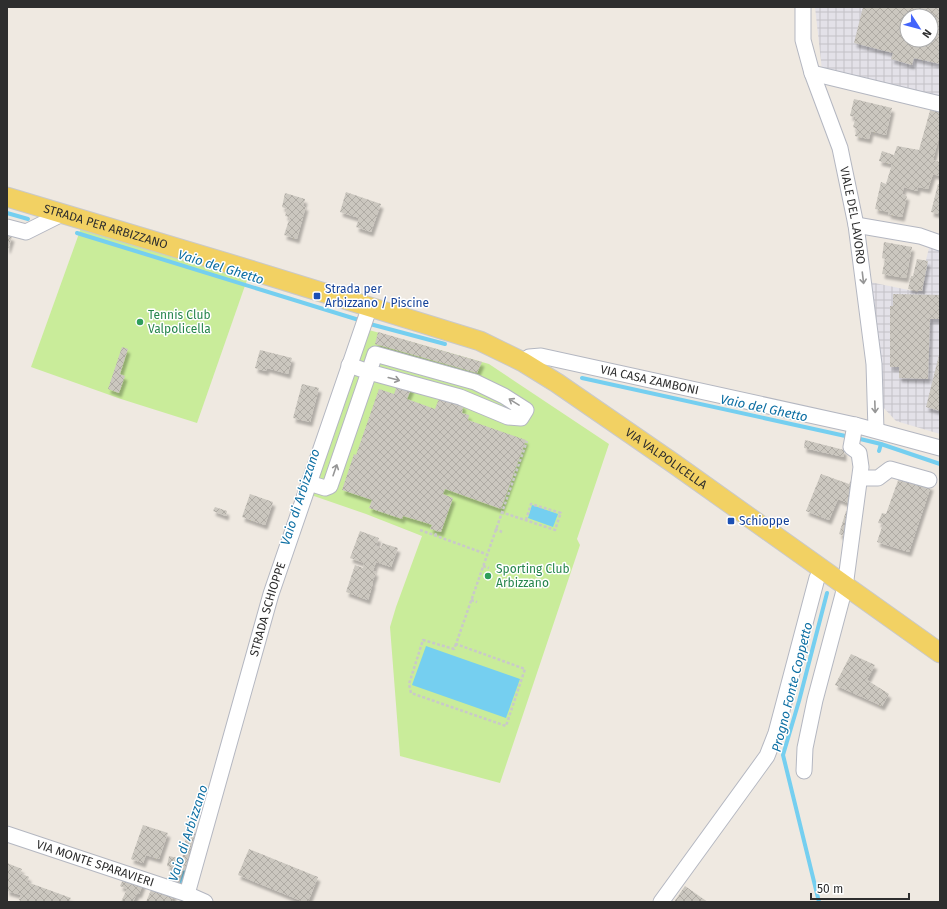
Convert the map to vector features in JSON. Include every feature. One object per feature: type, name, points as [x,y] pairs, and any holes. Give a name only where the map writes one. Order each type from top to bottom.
[{"type":"main road","name":"STRADA PER ARBIZZANO","points":[[7,198],[480,340]]},
{"type":"main road","name":"VIA VALPOLICELLA","points":[[480,340],[523,362],[557,382],[667,458],[940,654]]},
{"type":"street","name":"VIALE DEL LAVORO","points":[[803,7],[803,40],[812,73],[840,148],[856,225],[874,364],[876,430]]},
{"type":"street","points":[[812,73],[940,104]]},
{"type":"street","points":[[7,227],[26,232],[62,214]]},
{"type":"street","points":[[856,225],[920,236],[940,242]]},
{"type":"street","name":"STRADA SCHIOPPE","points":[[194,899],[270,594],[308,484],[358,368],[370,306]]},
{"type":"street","points":[[308,484],[325,488],[330,486],[358,368],[375,354],[475,382],[504,396],[526,410],[521,418],[508,417],[460,397],[358,368]]},
{"type":"street","name":"VIA CASA ZAMBONI","points":[[523,362],[529,357],[541,356],[853,435],[876,430],[940,448]]},
{"type":"street","points":[[804,771],[805,748],[815,700],[845,586],[861,467],[859,453],[853,435]]},
{"type":"street","points":[[860,478],[878,478],[890,469],[929,480]]},
{"type":"street","points":[[662,902],[768,756],[776,733],[817,578],[822,570]]},
{"type":"street","name":"VIA MONTE SPARAVIERI","points":[[7,834],[194,899]]},
{"type":"path","points":[[456,644],[525,669],[506,726],[411,693],[409,684],[423,640],[454,649],[486,554],[527,442]]},
{"type":"path","points":[[501,512],[555,530],[561,513],[531,504],[526,520]]},
{"type":"path","points":[[495,529],[502,532]]},
{"type":"path","points":[[420,530],[486,554]]},
{"type":"path","points":[[435,536],[437,531]]},
{"type":"path","points":[[483,566],[489,568]]},
{"type":"path","points":[[471,600],[477,602]]},
{"type":"shaded area","points":[[815,7],[940,7],[940,106],[822,70]]},
{"type":"shaded area","points":[[929,248],[940,248],[940,434],[896,421],[881,405],[870,282],[918,292]]},
{"type":"green space","name":"Tennis Club Valpolicella","points":[[81,228],[248,277],[197,423],[121,399],[31,367]]},
{"type":"green space","name":"Sporting Club Arbizzano","points":[[369,330],[489,364],[609,444],[577,539],[580,545],[500,783],[400,756],[390,627],[422,536],[366,514],[311,495]]},
{"type":"water","points":[[532,505],[558,514],[553,527],[528,518]]},
{"type":"water","points":[[426,646],[520,679],[506,718],[412,685]]},
{"type":"building","points":[[863,7],[940,7],[940,64],[914,58],[912,65],[891,59],[893,53],[854,43]]},
{"type":"building","points":[[854,99],[892,108],[886,135],[871,131],[869,139],[855,136],[857,129],[853,127],[856,117],[850,116]]},
{"type":"building","points":[[931,107],[940,109],[940,133],[933,160],[940,162],[940,176],[933,174],[928,189],[918,187],[917,191],[904,187],[902,194],[907,196],[902,217],[875,209],[881,182],[886,184],[892,164],[879,161],[882,151],[894,155],[897,146],[919,150]]},
{"type":"building","points":[[938,184],[940,184],[940,214],[931,212]]},
{"type":"building","points":[[346,192],[381,204],[371,232],[356,227],[359,218],[340,212]]},
{"type":"building","points":[[285,193],[305,199],[303,206],[306,206],[297,239],[284,235],[290,217],[285,216],[287,209],[282,207]]},
{"type":"building","points":[[7,235],[12,237],[8,249],[7,249]]},
{"type":"building","points":[[884,242],[912,247],[906,278],[882,274],[885,259],[882,258]]},
{"type":"building","points":[[917,259],[928,261],[922,291],[908,289]]},
{"type":"building","points":[[893,294],[940,295],[940,319],[930,319],[928,379],[899,378],[899,367],[890,367],[890,306],[893,306]]},
{"type":"building","points":[[378,332],[482,362],[477,373],[375,344]]},
{"type":"building","points":[[122,347],[128,349],[120,374],[125,376],[119,393],[108,389]]},
{"type":"building","points":[[260,350],[292,358],[288,374],[267,368],[266,371],[255,368]]},
{"type":"building","points":[[940,355],[940,411],[926,407]]},
{"type":"building","points":[[398,383],[412,387],[407,399],[435,409],[440,398],[463,405],[462,413],[469,415],[468,420],[526,440],[501,509],[445,489],[443,494],[453,498],[441,532],[430,529],[432,525],[423,522],[403,516],[402,519],[369,508],[372,500],[342,490],[379,389],[394,394]]},
{"type":"building","points":[[302,384],[319,388],[310,422],[293,418]]},
{"type":"building","points":[[805,440],[844,450],[844,457],[804,448]]},
{"type":"building","points":[[821,474],[849,484],[852,478],[859,479],[855,506],[838,499],[829,520],[806,511]]},
{"type":"building","points":[[900,475],[931,486],[909,552],[877,542],[883,524],[878,523],[882,513],[886,514]]},
{"type":"building","points":[[250,494],[273,502],[265,525],[242,517]]},
{"type":"building","points":[[215,507],[227,511],[226,516],[213,511]]},
{"type":"building","points":[[846,511],[854,513],[852,539],[839,534]]},
{"type":"building","points":[[360,531],[379,538],[376,546],[381,548],[382,543],[398,548],[391,567],[376,562],[373,571],[376,572],[368,600],[346,592],[355,565],[363,568],[364,563],[350,558]]},
{"type":"building","points":[[851,654],[875,665],[867,680],[889,694],[882,706],[835,685]]},
{"type":"building","points":[[143,825],[168,833],[159,859],[146,855],[143,863],[131,859]]},
{"type":"building","points":[[187,831],[198,833],[190,871],[182,870],[176,881],[168,877],[174,868],[167,866],[169,856],[182,859]]},
{"type":"building","points":[[249,849],[318,877],[308,902],[304,902],[238,875]]},
{"type":"building","points":[[7,863],[22,869],[20,873],[29,877],[27,882],[71,898],[69,902],[23,902],[19,900],[21,895],[7,891]]},
{"type":"building","points":[[125,875],[144,882],[139,894],[137,893],[133,902],[121,902],[127,889],[120,886]]},
{"type":"building","points":[[153,885],[174,894],[172,902],[146,902]]},
{"type":"building","points":[[685,886],[702,898],[708,902],[674,902]]},
{"type":"waterway","name":"Vaio del Ghetto","points":[[7,213],[28,219]]},
{"type":"waterway","name":"Vaio del Ghetto","points":[[77,233],[359,320]]},
{"type":"waterway","name":"Vaio del Ghetto","points":[[370,324],[445,344]]},
{"type":"waterway","name":"Vaio del Ghetto","points":[[582,378],[850,437]]},
{"type":"waterway","name":"Vaio del Ghetto","points":[[856,438],[881,444],[940,464]]},
{"type":"waterway","name":"Progno Fonte Coppetto","points":[[879,451],[881,444]]},
{"type":"waterway","name":"Progno Fonte Coppetto","points":[[819,902],[783,755],[799,701],[827,593]]},
{"type":"waterway","name":"Vaio di Arbizzano","points":[[180,888],[187,866]]},
{"type":"place","name":"Strada per Arbizzano / Piscine","points":[[317,296]]},
{"type":"place","name":"Tennis Club Valpolicella","points":[[140,322]]},
{"type":"place","name":"Schioppe","points":[[731,521]]},
{"type":"place","name":"Sporting Club Arbizzano","points":[[488,576]]}]
